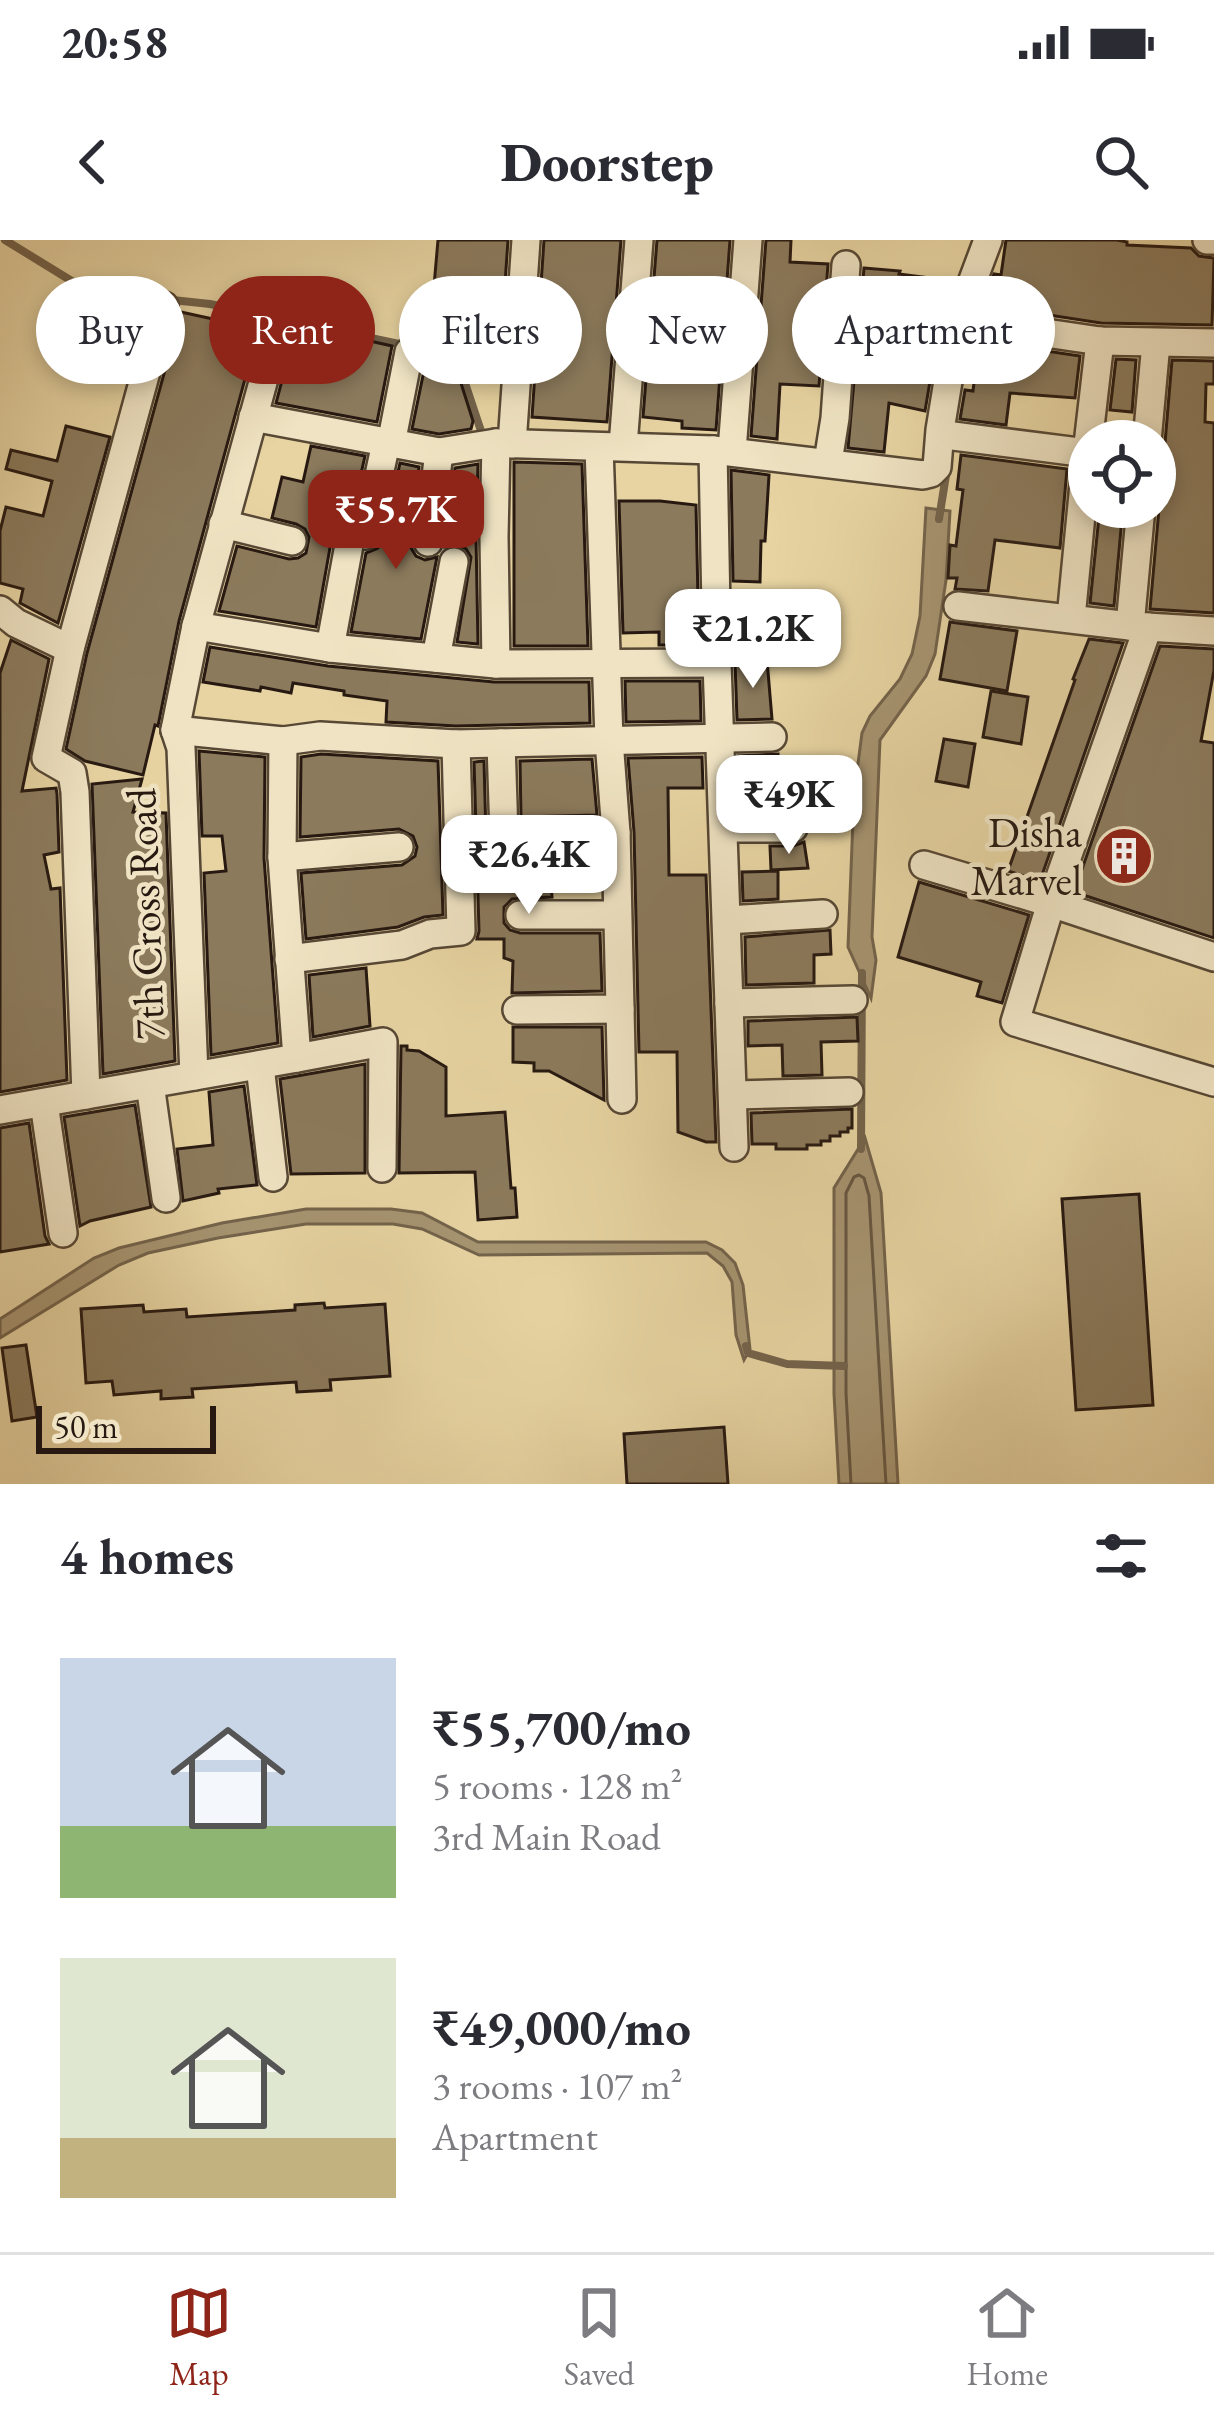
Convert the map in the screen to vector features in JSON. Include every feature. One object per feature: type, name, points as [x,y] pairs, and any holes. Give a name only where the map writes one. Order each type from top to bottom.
[{"type":"street","points":[[496,664],[494,537],[526,240]]},
{"type":"street","points":[[622,1099],[607,663],[611,447],[639,240]]},
{"type":"street","points":[[734,1147],[717,663],[722,451],[748,240]]},
{"type":"street","points":[[974,276],[988,240]]},
{"type":"street","points":[[829,462],[846,265]]},
{"type":"street","points":[[1055,334],[1100,341],[1214,343]]},
{"type":"street","points":[[1091,420],[1100,341]]},
{"type":"street","points":[[1149,420],[1156,343]]},
{"type":"street","points":[[86,1095],[75,792],[72,773],[46,758],[70,649],[143,384]]},
{"type":"street","name":"7th Cross Road","points":[[194,1076],[178,739],[196,626],[262,384]]},
{"type":"street","points":[[330,648],[402,384]]},
{"type":"street","points":[[253,417],[439,452],[504,443],[722,451],[876,471],[932,473],[937,467],[948,384]]},
{"type":"street","points":[[953,436],[1068,451]]},
{"type":"street","points":[[428,542],[439,452]]},
{"type":"street","points":[[223,524],[292,542]]},
{"type":"street","points":[[1071,618],[1080,528]]},
{"type":"street","points":[[1141,528],[1139,627],[1015,1022],[1214,1082]]},
{"type":"street","points":[[436,658],[454,562]]},
{"type":"street","points":[[958,606],[1214,631]]},
{"type":"street","points":[[0,610],[70,649]]},
{"type":"street","points":[[196,626],[330,648],[496,664],[717,663]]},
{"type":"street","points":[[178,739],[283,741],[320,736],[456,744],[772,737]]},
{"type":"street","points":[[283,741],[282,856],[297,1058]]},
{"type":"street","points":[[501,743],[504,835],[616,833]]},
{"type":"street","points":[[289,959],[402,945],[430,934],[461,931],[456,744]]},
{"type":"street","points":[[725,829],[793,828]]},
{"type":"street","points":[[282,856],[398,847]]},
{"type":"street","points":[[925,865],[1214,957]]},
{"type":"street","points":[[727,920],[823,914]]},
{"type":"street","points":[[520,915],[616,915]]},
{"type":"street","points":[[729,1003],[854,1000]]},
{"type":"street","points":[[518,1010],[620,1009]]},
{"type":"street","points":[[0,1110],[383,1042],[382,1168]]},
{"type":"street","points":[[260,1066],[273,1177]]},
{"type":"street","points":[[150,1084],[166,1198]]},
{"type":"street","points":[[734,1095],[849,1092]]},
{"type":"street","points":[[44,1103],[63,1233]]},
{"type":"water","points":[[926,508],[950,511],[946,580],[935,654],[926,676],[880,740],[872,937],[876,960],[871,998],[848,947],[854,794],[862,733],[912,654],[920,616]]},
{"type":"water","points":[[865,1138],[881,1193],[898,1484],[839,1484],[834,1188]]},
{"type":"water","points":[[306,1209],[422,1213],[478,1242],[706,1242],[735,1263],[743,1285],[750,1349],[744,1360],[736,1335],[732,1282],[723,1266],[707,1253],[479,1255],[422,1229],[393,1224],[306,1224],[148,1253],[119,1265],[0,1338],[0,1319],[94,1258],[222,1223]]},
{"type":"building","points":[[438,240],[508,240],[506,276],[435,276]]},
{"type":"building","points":[[544,240],[621,240],[618,276],[606,276],[607,422],[532,417],[534,384],[582,384],[582,276],[542,276]]},
{"type":"building","points":[[657,240],[730,240],[727,276],[654,276]]},
{"type":"building","points":[[766,240],[791,240],[790,262],[828,264],[827,276],[792,276],[792,384],[819,386],[780,384],[777,439],[751,436],[755,384],[768,384],[768,276],[763,276]]},
{"type":"building","points":[[1006,240],[1117,240],[1127,245],[1191,248],[1199,256],[1214,258],[1212,325],[1101,323],[1055,316],[1055,276],[993,276],[1001,275]]},
{"type":"building","points":[[864,268],[915,276],[863,276]]},
{"type":"building","points":[[185,313],[209,318],[209,384],[244,384],[143,775],[85,761],[66,749],[87,653],[161,384],[185,384]]},
{"type":"building","points":[[375,342],[392,346],[377,422],[276,403],[281,384],[375,384]]},
{"type":"building","points":[[1055,352],[1080,356],[1075,398],[1010,393],[1006,425],[960,419],[965,390],[973,391],[974,384],[1055,384]]},
{"type":"building","points":[[1116,359],[1136,360],[1132,412],[1110,410]]},
{"type":"building","points":[[1172,360],[1214,361],[1214,384],[1206,384],[1205,422],[1214,423],[1214,613],[1150,609],[1157,528],[1176,528],[1176,420],[1167,420]]},
{"type":"building","points":[[421,384],[461,384],[473,421],[471,429],[439,434],[412,429]]},
{"type":"building","points":[[646,384],[719,384],[716,430],[682,428],[682,421],[643,417]]},
{"type":"building","points":[[854,384],[930,384],[925,411],[889,403],[884,452],[848,448]]},
{"type":"building","points":[[66,426],[110,437],[58,623],[20,603],[23,589],[0,583],[0,531],[6,507],[43,516],[52,481],[6,469],[11,450],[57,461]]},
{"type":"building","points":[[311,446],[365,456],[349,527],[336,533],[331,542],[316,627],[219,611],[237,546],[289,559],[306,553],[309,537],[305,529],[272,518],[282,477],[303,482]]},
{"type":"building","points":[[961,455],[1067,469],[1060,548],[995,540],[988,591],[955,589],[957,578],[948,578],[963,490],[957,489]]},
{"type":"building","points":[[514,462],[582,464],[588,646],[514,646]]},
{"type":"building","points":[[400,463],[419,467],[411,548],[425,560],[437,557],[421,639],[351,632],[366,553],[383,540]]},
{"type":"building","points":[[478,464],[478,644],[457,642],[471,557],[458,545],[445,547],[455,468]]},
{"type":"building","points":[[731,470],[769,475],[760,582],[733,581]]},
{"type":"building","points":[[619,501],[696,505],[699,645],[659,645],[659,632],[623,633]]},
{"type":"building","points":[[1098,528],[1121,528],[1114,606],[1090,603]]},
{"type":"building","points":[[950,622],[1017,631],[1007,691],[940,679]]},
{"type":"building","points":[[1089,639],[1123,643],[1040,881],[1008,871]]},
{"type":"building","points":[[11,640],[49,659],[22,791],[56,788],[57,794],[59,852],[44,855],[51,889],[60,888],[67,1080],[0,1092],[0,673]]},
{"type":"building","points":[[1160,646],[1214,649],[1201,741],[1214,743],[1214,938],[1074,892]]},
{"type":"building","points":[[210,647],[328,666],[494,682],[589,682],[590,723],[456,726],[386,722],[387,701],[344,695],[344,691],[293,683],[291,693],[203,682]]},
{"type":"building","points":[[767,660],[772,719],[737,720],[735,662]]},
{"type":"building","points":[[625,681],[700,681],[701,721],[626,722]]},
{"type":"building","points":[[991,691],[1028,697],[1021,744],[983,737]]},
{"type":"building","points":[[944,739],[975,744],[968,787],[936,781]]},
{"type":"building","points":[[199,751],[265,757],[264,858],[278,1043],[211,1055],[204,873],[226,871],[222,836],[202,836]]},
{"type":"building","points":[[778,754],[778,786],[789,786],[789,810],[740,810],[738,756]]},
{"type":"building","points":[[301,757],[438,761],[443,915],[398,927],[306,939],[301,873],[402,865],[415,856],[417,847],[413,836],[399,829],[300,837]]},
{"type":"building","points":[[702,757],[703,788],[668,788],[669,875],[706,875],[716,1142],[678,1132],[677,1052],[639,1052],[628,758]]},
{"type":"building","points":[[592,759],[597,815],[521,817],[520,761]]},
{"type":"building","points":[[484,761],[489,845],[503,853],[549,852],[552,897],[512,899],[504,907],[504,923],[520,933],[600,933],[602,991],[512,993],[513,961],[504,958],[504,939],[477,939],[474,762]]},
{"type":"building","points":[[142,779],[133,812],[166,813],[175,1061],[103,1074],[92,784]]},
{"type":"building","points":[[804,842],[808,868],[771,870],[770,846]]},
{"type":"building","points":[[778,871],[778,899],[743,901],[742,872]]},
{"type":"building","points":[[919,882],[1029,915],[1002,1003],[977,996],[981,982],[898,957]]},
{"type":"building","points":[[830,930],[831,954],[814,955],[814,983],[746,985],[745,937]]},
{"type":"building","points":[[366,968],[370,1026],[313,1037],[309,975]]},
{"type":"building","points":[[857,1017],[858,1041],[821,1042],[822,1075],[783,1076],[782,1045],[748,1046],[748,1021]]},
{"type":"building","points":[[513,1027],[602,1027],[604,1100],[549,1071],[534,1071],[534,1063],[513,1062]]},
{"type":"building","points":[[401,1046],[446,1067],[446,1116],[505,1112],[517,1217],[478,1220],[475,1172],[399,1173]]},
{"type":"building","points":[[365,1064],[365,1173],[291,1174],[280,1079]]},
{"type":"building","points":[[244,1086],[257,1185],[218,1189],[219,1193],[183,1201],[177,1149],[213,1145],[209,1092]]},
{"type":"building","points":[[135,1105],[151,1207],[80,1226],[64,1117]]},
{"type":"building","points":[[852,1109],[852,1128],[821,1145],[776,1149],[776,1144],[752,1144],[751,1113]]},
{"type":"building","points":[[29,1123],[49,1244],[0,1252],[0,1128]]},
{"type":"building","points":[[1139,1194],[1153,1405],[1076,1410],[1062,1199]]},
{"type":"building","points":[[324,1303],[325,1308],[385,1304],[390,1376],[330,1380],[331,1390],[297,1392],[296,1382],[192,1389],[193,1397],[161,1399],[161,1391],[114,1395],[112,1381],[86,1383],[81,1309],[143,1305],[144,1312],[186,1309],[187,1317],[295,1310],[295,1305]]},
{"type":"building","points":[[26,1345],[37,1417],[12,1421],[2,1348]]},
{"type":"building","points":[[724,1427],[728,1484],[627,1484],[624,1434]]},
{"type":"waterway","points":[[5,240],[88,291],[210,304],[456,356],[482,434]]},
{"type":"waterway","points":[[939,519],[947,469]]},
{"type":"waterway","points":[[861,1149],[862,973]]},
{"type":"waterway","points":[[746,1346],[748,1353],[787,1364],[844,1366]]},
{"type":"place","name":"Disha Marvel","points":[[1124,856]]}]
